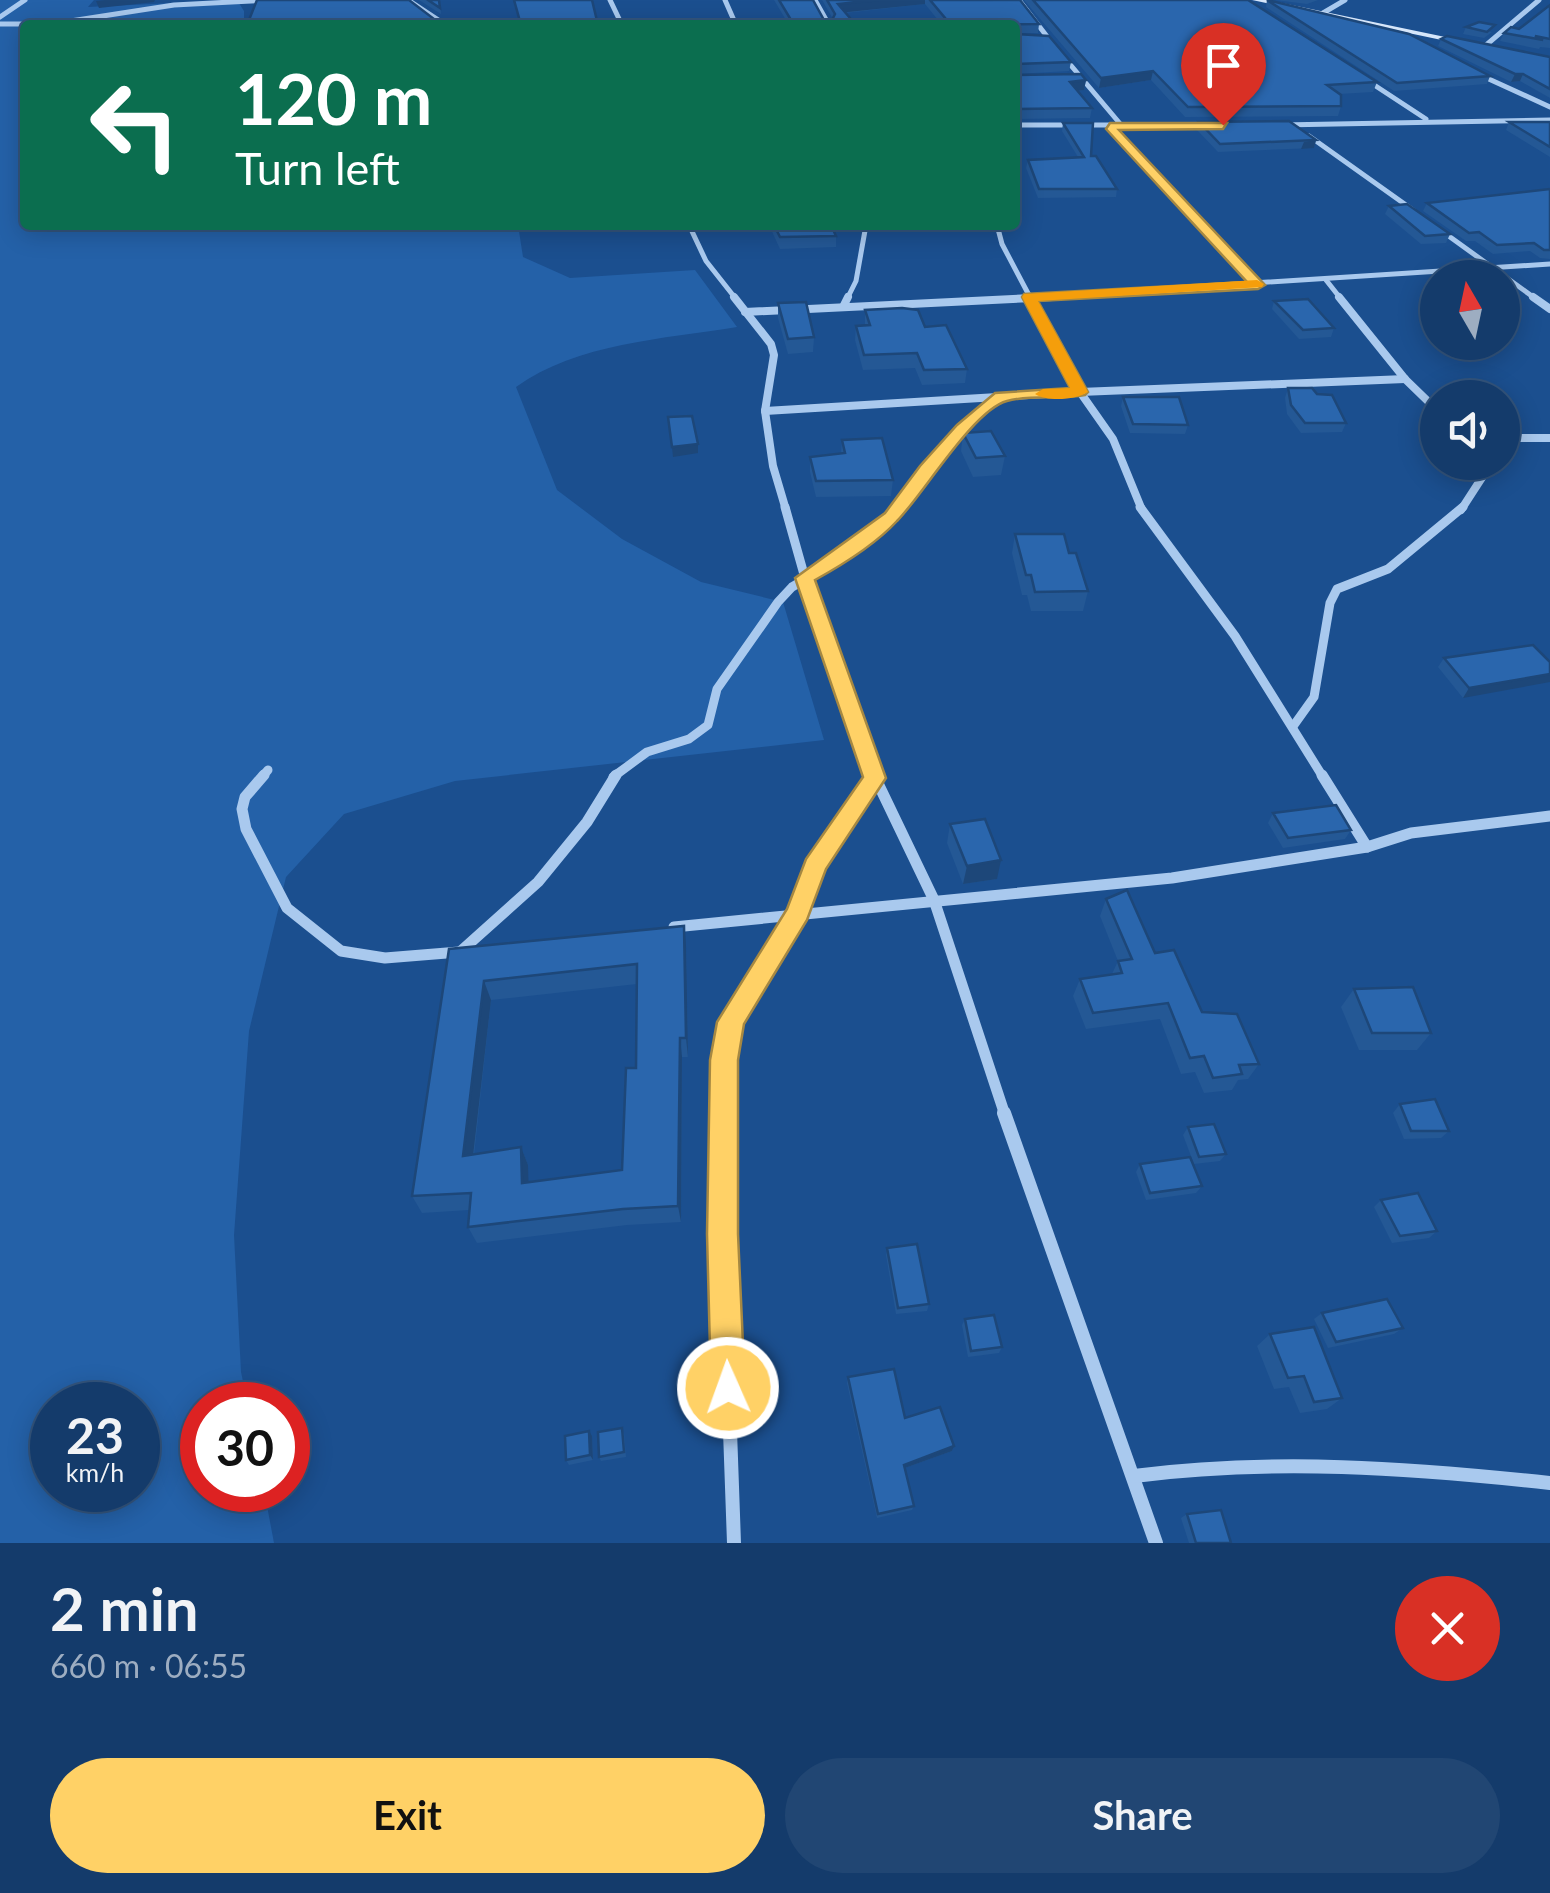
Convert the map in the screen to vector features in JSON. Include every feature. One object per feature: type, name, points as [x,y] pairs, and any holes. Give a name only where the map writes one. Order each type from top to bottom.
[{"type":"street","points":[[0,16],[25,0]]},
{"type":"street","points":[[174,5],[184,0]]},
{"type":"street","points":[[77,20],[174,5],[270,0]]},
{"type":"street","points":[[408,0],[438,20]]},
{"type":"street","points":[[1019,0],[1122,126]]},
{"type":"street","points":[[1244,0],[1323,12],[1501,49]]},
{"type":"street","points":[[1323,12],[1345,0]]},
{"type":"street","points":[[1485,46],[1539,0]]},
{"type":"street","points":[[1397,28],[1425,45]]},
{"type":"street","points":[[1032,39],[1048,39]]},
{"type":"street","points":[[1472,70],[1550,108]]},
{"type":"street","points":[[1356,72],[1427,120]]},
{"type":"street","points":[[1065,78],[1082,77]]},
{"type":"street","points":[[1272,125],[1550,120]]},
{"type":"street","points":[[1291,124],[1481,260]]},
{"type":"street","points":[[1020,126],[1216,126]]},
{"type":"street","points":[[1110,126],[1258,285]]},
{"type":"street","points":[[692,230],[706,261],[771,344],[774,355],[765,411],[773,466],[805,578],[875,778],[934,900],[969,1015],[1156,1543]]},
{"type":"street","points":[[844,305],[856,281],[865,230]]},
{"type":"street","points":[[998,230],[1002,244],[1080,392],[1113,439],[1136,502],[1235,636],[1367,846]]},
{"type":"street","points":[[1520,266],[1550,264]]},
{"type":"street","points":[[745,312],[1420,273]]},
{"type":"street","points":[[1326,280],[1420,393]]},
{"type":"street","points":[[1520,288],[1550,309]]},
{"type":"street","points":[[765,411],[1000,396],[1405,379]]},
{"type":"street","points":[[461,952],[538,882],[586,822],[610,779],[647,752],[689,739],[708,725],[717,689],[778,602],[891,517],[963,428],[1000,396]]},
{"type":"street","points":[[1520,438],[1550,438]]},
{"type":"street","points":[[1294,725],[1314,697],[1330,604],[1337,589],[1388,569],[1460,512],[1480,480]]},
{"type":"street","points":[[268,770],[245,797],[242,809],[246,828],[287,908],[341,951],[385,958],[481,949]]},
{"type":"street","points":[[734,1543],[722,1234],[724,1060],[731,1022],[798,913],[815,866],[875,778]]},
{"type":"street","points":[[659,929],[1172,878],[1367,846],[1429,830],[1550,816]]},
{"type":"street","points":[[1134,1476],[1279,1462],[1377,1464],[1550,1483]]},
{"type":"shaded area","points":[[0,0],[94,0],[88,7],[237,0],[244,11],[244,20],[20,20],[20,230],[519,230],[523,257],[570,278],[695,270],[737,327],[593,352],[540,372],[516,387],[557,490],[622,539],[701,582],[783,602],[824,740],[455,781],[344,814],[286,877],[249,1031],[234,1235],[243,1382],[180,1382],[180,1512],[268,1512],[274,1543],[0,1543]]},
{"type":"building","points":[[257,0],[409,0],[435,20],[249,20]]},
{"type":"building","points":[[514,0],[592,0],[597,20],[520,20]]},
{"type":"building","points":[[779,0],[813,0],[824,20],[791,20]]},
{"type":"building","points":[[827,0],[879,0],[838,4],[852,20],[832,20],[835,14]]},
{"type":"building","points":[[930,0],[1020,0],[1039,24],[1020,24],[1020,20],[947,20]]},
{"type":"building","points":[[1033,0],[1248,0],[1377,82],[1327,85],[1341,95],[1341,106],[1188,107],[1153,71],[1101,78]]},
{"type":"building","points":[[1267,0],[1409,34],[1490,76],[1397,83]]},
{"type":"building","points":[[1550,5],[1550,39],[1504,33],[1511,27],[1519,29]]},
{"type":"building","points":[[1479,22],[1495,25],[1487,32],[1466,27]]},
{"type":"building","points":[[1020,34],[1049,36],[1071,62],[1020,64]]},
{"type":"building","points":[[1447,36],[1550,57],[1550,89],[1441,39]]},
{"type":"building","points":[[1081,74],[1086,80],[1070,82],[1092,108],[1020,109],[1020,75]]},
{"type":"building","points":[[1289,121],[1316,140],[1220,144],[1199,122]]},
{"type":"building","points":[[1509,122],[1550,122],[1550,147]]},
{"type":"building","points":[[1063,123],[1093,123],[1091,156],[1096,156],[1117,189],[1039,189],[1028,160],[1084,157]]},
{"type":"building","points":[[1550,189],[1550,250],[1534,243],[1497,245],[1479,232],[1469,233],[1427,203]]},
{"type":"building","points":[[1407,204],[1450,234],[1425,236],[1389,206]]},
{"type":"building","points":[[776,230],[833,230],[836,236],[780,237]]},
{"type":"building","points":[[1308,299],[1334,328],[1303,330],[1274,301]]},
{"type":"building","points":[[806,302],[814,337],[788,339],[778,303]]},
{"type":"building","points":[[865,310],[918,310],[925,327],[946,325],[967,369],[924,370],[917,353],[864,355],[856,326],[870,325]]},
{"type":"building","points":[[1288,388],[1312,388],[1317,394],[1332,395],[1346,423],[1305,423],[1291,405]]},
{"type":"building","points":[[1123,397],[1179,397],[1188,425],[1133,424]]},
{"type":"building","points":[[692,416],[698,444],[672,447],[668,417]]},
{"type":"building","points":[[991,431],[1005,456],[976,458],[963,433]]},
{"type":"building","points":[[882,438],[893,480],[816,481],[810,457],[845,453],[842,440]]},
{"type":"building","points":[[1015,534],[1064,534],[1069,553],[1076,553],[1088,591],[1035,592]]},
{"type":"building","points":[[1533,645],[1550,662],[1550,674],[1469,688],[1444,658]]},
{"type":"building","points":[[1336,805],[1351,830],[1288,838],[1273,813]]},
{"type":"building","points":[[985,819],[1001,860],[967,866],[950,824]]},
{"type":"building","points":[[1127,890],[1155,953],[1174,950],[1202,1012],[1237,1014],[1259,1064],[1239,1065],[1242,1074],[1213,1078],[1204,1056],[1190,1058],[1168,1003],[1093,1013],[1080,979],[1122,973],[1118,961],[1132,959],[1106,899]]},
{"type":"building","points":[[684,926],[686,1038],[680,1038],[678,1206],[468,1227],[471,1193],[412,1196],[449,949]],"holes":[[[637,964],[636,1068],[626,1068],[622,1170],[522,1183],[521,1147],[463,1156],[484,981]]]},
{"type":"building","points":[[1413,987],[1431,1033],[1372,1033],[1354,989]]},
{"type":"building","points":[[1435,1099],[1449,1131],[1411,1131],[1400,1104]]},
{"type":"building","points":[[1214,1124],[1226,1154],[1199,1157],[1188,1127]]},
{"type":"building","points":[[1190,1157],[1202,1186],[1150,1193],[1140,1164]]},
{"type":"building","points":[[1418,1193],[1437,1231],[1400,1236],[1381,1200]]},
{"type":"building","points":[[917,1244],[929,1304],[898,1308],[887,1248]]},
{"type":"building","points":[[1387,1299],[1403,1328],[1336,1342],[1322,1313]]},
{"type":"building","points":[[994,1315],[1002,1347],[971,1351],[965,1319]]},
{"type":"building","points":[[1314,1327],[1342,1398],[1314,1402],[1304,1376],[1288,1378],[1270,1334]]},
{"type":"building","points":[[894,1369],[905,1418],[940,1407],[954,1446],[904,1465],[914,1506],[878,1514],[848,1377]]},
{"type":"building","points":[[622,1428],[624,1452],[599,1457],[598,1432]]},
{"type":"building","points":[[589,1431],[590,1455],[566,1460],[565,1436]]},
{"type":"building","points":[[1221,1510],[1231,1543],[1196,1543],[1187,1514]]},
{"type":"slow traffic","points":[[1043,394],[1080,392],[1029,297],[1257,284]]},
{"type":"route","points":[[728,1388],[722,1234],[724,1060],[731,1022],[798,913],[815,866],[875,778],[805,578],[838,560],[891,517],[963,428],[1000,396],[1080,392],[1029,297],[1258,285],[1110,126],[1223,125]]}]
